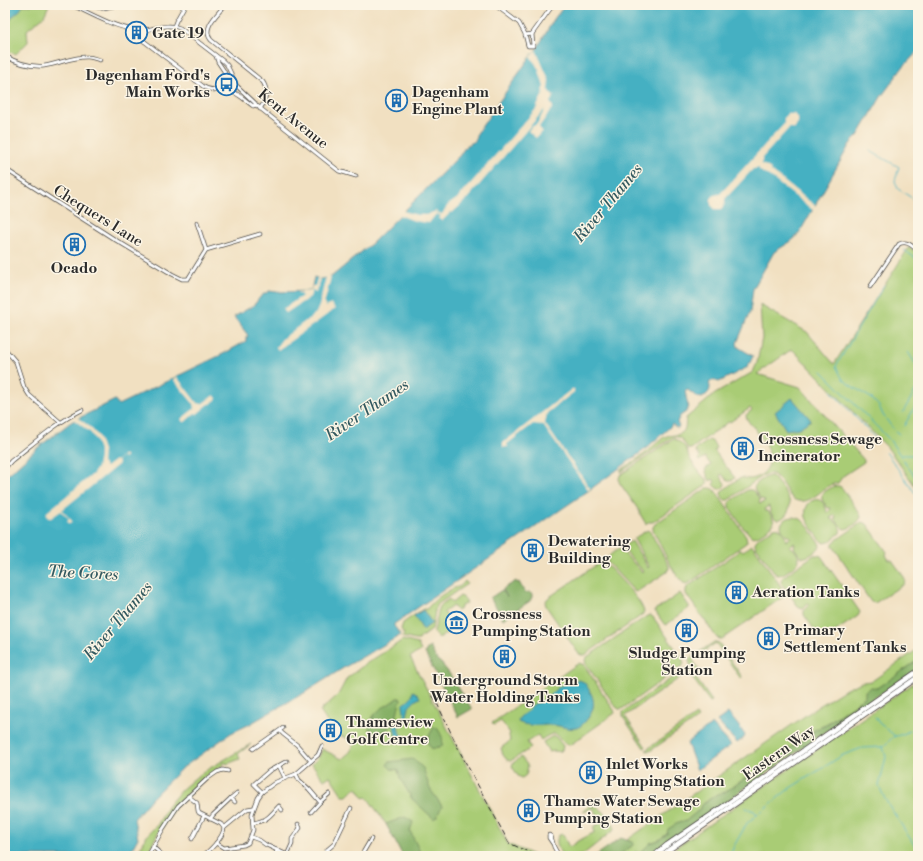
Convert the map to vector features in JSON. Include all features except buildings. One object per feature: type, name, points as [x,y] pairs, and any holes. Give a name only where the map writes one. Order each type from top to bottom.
[{"type":"main road","name":"Eastern Way","points":[[654,856],[667,845],[918,671]]},
{"type":"main road","name":"Eastern Way","points":[[662,856],[675,845],[918,677]]},
{"type":"street","points":[[72,5],[134,34],[204,88],[219,91],[226,90],[234,93],[253,106],[256,105]]},
{"type":"street","points":[[93,5],[97,8],[104,8],[124,5]]},
{"type":"street","points":[[174,26],[185,5]]},
{"type":"street","points":[[225,5],[210,24],[207,30],[208,36],[263,82],[267,89],[265,100],[260,109]]},
{"type":"street","points":[[495,5],[519,23],[525,35],[528,46],[533,46],[532,34],[553,5]]},
{"type":"street","points":[[124,28],[136,30],[148,30],[174,26],[180,28],[215,55],[227,80],[219,91]]},
{"type":"street","points":[[145,42],[143,35],[148,30]]},
{"type":"street","points":[[525,35],[532,34]]},
{"type":"street","name":"Kent Avenue","points":[[215,55],[227,65],[237,86],[260,109],[339,171],[356,176]]},
{"type":"street","points":[[5,56],[24,64],[39,66],[59,63],[80,57],[90,57],[100,60]]},
{"type":"street","points":[[214,90],[226,76]]},
{"type":"street","points":[[226,90],[233,83],[233,79]]},
{"type":"street","name":"Chequers Lane","points":[[5,169],[114,239],[182,279],[188,279],[206,250]]},
{"type":"street","points":[[197,223],[206,250],[260,234]]},
{"type":"street","points":[[870,287],[899,244],[902,242],[907,243],[918,250]]},
{"type":"street","points":[[5,350],[16,362],[24,387],[29,395],[60,422]]},
{"type":"street","points":[[5,468],[11,461],[60,422],[82,410]]},
{"type":"street","points":[[254,749],[283,728]]},
{"type":"street","points":[[280,730],[297,745],[311,761]]},
{"type":"street","points":[[216,843],[224,848],[248,843],[253,830],[253,808],[262,792],[276,782],[296,774],[318,755],[322,746]]},
{"type":"street","points":[[262,792],[254,784],[269,771],[287,761]]},
{"type":"street","points":[[279,766],[285,778]]},
{"type":"street","points":[[149,854],[175,809],[207,778],[223,770],[228,772]]},
{"type":"street","points":[[296,774],[299,780],[320,802]]},
{"type":"street","points":[[210,819],[213,814],[237,793]]},
{"type":"street","points":[[311,812],[329,794]]},
{"type":"street","points":[[188,796],[196,803],[199,813],[221,824],[224,828]]},
{"type":"street","points":[[231,798],[235,802]]},
{"type":"street","points":[[253,823],[269,818],[279,806],[282,810]]},
{"type":"street","points":[[203,856],[216,843],[223,833],[224,828],[247,809],[253,808]]},
{"type":"street","points":[[324,856],[327,850],[334,844],[351,808]]},
{"type":"street","points":[[192,839],[204,816]]},
{"type":"street","points":[[251,837],[288,855],[292,844],[292,839],[300,828],[298,824]]},
{"type":"street","points":[[361,856],[371,839]]},
{"type":"street","points":[[554,845],[559,856]]},
{"type":"street","points":[[153,847],[163,856]]},
{"type":"street","points":[[274,856],[277,850]]},
{"type":"green space","points":[[23,5],[49,5],[44,16],[27,30],[28,42],[16,54],[5,50],[5,44],[8,38],[8,24]]},
{"type":"green space","points":[[909,247],[918,253],[918,490],[887,447],[792,349],[757,374],[800,387],[864,460],[864,462],[843,476],[838,483],[827,487],[812,498],[801,501],[795,500],[791,497],[778,478],[769,474],[764,475],[728,500],[724,499],[721,494],[722,491],[733,482],[741,478],[750,479],[758,477],[767,469],[770,462],[766,447],[746,417],[746,415],[752,410],[750,408],[691,449],[688,449],[680,438],[673,437],[621,472],[621,470],[643,455],[664,437],[682,433],[685,428],[686,418],[715,394],[753,372],[757,363],[762,338],[760,305],[807,332],[834,364]]},
{"type":"green space","points":[[675,439],[686,448],[689,458],[693,464],[704,478],[707,479],[707,484],[653,522],[648,522],[646,524],[640,512],[619,482],[620,475]]},
{"type":"green space","points":[[709,440],[713,442],[716,448],[714,450],[735,478],[728,481],[722,474],[720,475],[725,484],[721,489],[714,486],[713,484],[715,482],[713,479],[710,481],[707,475],[705,469],[711,465],[705,457],[699,461],[698,459],[700,457],[695,450]]},
{"type":"green space","points":[[769,476],[774,478],[786,494],[790,506],[784,517],[778,520],[773,516],[769,506],[764,509],[772,516],[773,524],[758,536],[753,537],[744,529],[729,507],[729,504],[747,490],[751,490],[756,494],[760,500],[760,504],[765,501],[755,492],[754,488],[757,483]]},
{"type":"green space","points":[[835,486],[842,488],[861,517],[850,527],[845,529],[842,528],[835,519],[835,515],[830,518],[839,526],[840,533],[829,542],[824,543],[809,523],[806,517],[806,511],[810,502],[818,500],[825,506],[827,513],[831,508],[828,508],[823,501],[822,495]]},
{"type":"green space","points":[[707,488],[714,489],[746,536],[747,541],[689,583],[685,584],[672,567],[653,530],[653,527],[655,524]]},
{"type":"green space","points":[[793,517],[804,522],[820,546],[812,554],[804,557],[798,553],[794,547],[794,543],[789,546],[798,555],[799,561],[786,572],[777,575],[755,543],[757,539],[774,528],[782,531],[786,537],[786,541],[791,537],[784,532],[781,526],[784,520]]},
{"type":"green space","points":[[863,522],[867,524],[887,552],[886,555],[889,560],[892,560],[905,580],[904,584],[875,603],[871,602],[833,546],[835,541]]},
{"type":"green space","points":[[648,530],[669,566],[669,569],[667,572],[635,592],[608,563],[607,559],[620,549],[642,572],[643,571],[623,549],[623,546],[632,541],[648,568],[649,567],[634,539]]},
{"type":"green space","name":"Aeration Tanks","points":[[751,545],[754,547],[785,594],[783,597],[722,639],[717,638],[686,594],[687,587],[741,550],[743,551]]},
{"type":"green space","points":[[814,555],[821,556],[860,612],[858,616],[824,639],[819,636],[804,615],[804,610],[809,605],[808,604],[802,608],[798,606],[781,581],[783,577]]},
{"type":"green space","points":[[603,562],[633,594],[644,612],[642,615],[585,655],[581,655],[578,653],[546,606],[545,602],[548,598],[599,563]]},
{"type":"green space","points":[[465,581],[467,584],[438,604],[435,610],[432,630],[419,640],[402,637],[404,634],[401,629],[403,623],[423,609],[427,609],[431,603],[445,593],[461,586]]},
{"type":"green space","points":[[516,581],[517,583],[519,582],[525,593],[529,592],[532,594],[532,597],[530,601],[503,619],[501,615],[502,613],[500,613],[490,598],[502,590],[507,597],[503,589]]},
{"type":"green space","points":[[680,593],[689,608],[666,625],[655,610]]},
{"type":"green space","points":[[460,596],[466,600],[467,603],[461,606],[461,608],[457,611],[453,606],[444,612],[448,618],[444,621],[448,627],[451,625],[453,629],[441,637],[437,637],[434,632],[439,608],[449,599],[452,603]]},
{"type":"green space","points":[[650,615],[653,617],[682,658],[684,664],[622,709],[619,709],[616,707],[586,664],[585,660],[587,657]]},
{"type":"green space","points":[[403,640],[418,644],[421,651],[410,657],[508,844],[536,856],[403,856],[386,824],[367,797],[364,798],[357,788],[347,796],[343,796],[330,776],[324,780],[312,764],[320,755],[322,749],[342,759],[350,752],[355,743],[334,731],[320,711],[338,695],[347,678],[364,665]]},
{"type":"green space","points":[[714,642],[719,643],[742,677],[741,679],[716,643],[692,659],[703,675],[700,676],[693,669],[689,659]]},
{"type":"green space","points":[[430,647],[437,660],[449,673],[472,709],[458,717],[425,653]]},
{"type":"green space","points":[[918,649],[917,661],[823,726],[814,730],[812,734],[784,752],[779,753],[775,758],[725,793],[717,794],[703,804],[700,809],[686,821],[678,823],[659,840],[650,843],[640,853],[635,852],[633,856],[618,856],[633,845],[633,843],[627,840],[819,706],[846,689],[862,682],[872,681]]},
{"type":"green space","points":[[918,660],[918,668],[650,856],[633,856],[635,852],[640,853],[650,843],[659,840],[667,834],[668,829],[678,823],[686,821],[700,809],[703,804],[717,794],[725,792],[775,758],[779,753],[784,752],[812,734],[814,730],[824,726],[865,697],[865,691],[871,687],[878,688]]},
{"type":"green space","points":[[579,663],[584,665],[615,713],[570,745],[564,743],[556,734],[541,740],[538,735],[527,742],[531,748],[511,761],[507,760],[503,755],[501,748],[510,741],[510,733],[501,721],[494,725],[492,723]]},
{"type":"green space","points":[[686,668],[690,670],[712,701],[710,702],[688,672],[625,716],[646,747],[644,748],[623,717],[623,712]]},
{"type":"green space","points":[[918,680],[918,856],[665,856],[675,848]]},
{"type":"green space","points":[[397,698],[400,698],[401,700],[395,723],[380,733],[374,733],[371,731],[369,729],[376,713]]},
{"type":"green space","points":[[696,715],[698,718],[650,751],[646,750]]},
{"type":"green space","points":[[434,727],[437,728],[441,734],[443,743],[442,746],[432,749],[427,742]]},
{"type":"green space","points":[[553,736],[556,737],[563,746],[560,752],[549,752],[543,742]]},
{"type":"green space","points":[[251,744],[238,754],[240,759],[227,764],[223,763],[222,766],[202,779],[174,808],[158,833],[146,856],[136,856],[148,834],[158,824],[167,807],[181,790],[205,771]]},
{"type":"green space","points":[[521,757],[528,766],[526,775],[522,778],[518,776],[512,766],[513,763]]},
{"type":"green space","points":[[413,759],[423,768],[430,789],[442,806],[434,819],[412,799],[400,778],[398,770],[391,769],[387,765],[389,762]]},
{"type":"green space","points":[[591,805],[595,806],[604,813],[614,826],[614,830],[581,856],[562,856],[557,844],[558,836],[561,834],[563,835],[569,847],[595,832],[593,827],[600,823],[593,807],[584,812],[583,811]]},
{"type":"green space","points":[[405,817],[413,822],[410,831],[422,856],[403,856],[386,824]]},
{"type":"green space","points":[[621,838],[634,843],[618,856],[595,856]]},
{"type":"water","points":[[5,5],[23,5],[8,24],[8,38],[5,44]]},
{"type":"water","points":[[565,5],[918,5],[918,51],[903,67],[881,97],[858,136],[850,144],[801,230],[790,242],[774,252],[753,289],[750,312],[737,343],[738,347],[753,356],[748,367],[719,382],[713,380],[709,383],[709,392],[702,398],[696,396],[688,390],[685,391],[688,406],[686,412],[680,416],[677,422],[679,427],[677,428],[672,424],[643,451],[588,491],[394,624],[401,635],[345,667],[304,693],[231,733],[181,769],[151,799],[134,819],[138,838],[128,856],[5,856],[5,477],[36,449],[71,422],[115,400],[118,405],[225,353],[246,341],[246,337],[248,337],[247,334],[234,317],[254,305],[261,296],[269,291],[311,291],[314,277],[320,279],[331,277],[371,244],[460,155],[466,146],[475,141],[476,135],[536,50],[554,19]]},
{"type":"water","points":[[792,398],[811,420],[799,428],[786,430],[775,412]]},
{"type":"water","points":[[423,610],[432,623],[423,630],[414,616]]},
{"type":"water","points":[[579,680],[584,682],[592,695],[594,704],[587,720],[581,725],[576,728],[570,728],[554,725],[530,725],[518,722],[521,716],[528,711],[531,706],[544,700],[563,684]]},
{"type":"water","points":[[413,691],[418,694],[420,698],[409,707],[407,716],[398,727],[400,734],[410,739],[415,739],[414,742],[411,743],[396,736],[394,726],[404,716],[403,705],[412,696]]},
{"type":"water","points":[[728,713],[745,735],[744,738],[737,743],[717,721]]},
{"type":"water","points":[[712,724],[731,745],[697,770],[687,743]]},
{"type":"pier","points":[[536,50],[549,80],[548,89],[554,96],[550,102],[553,107],[539,127],[542,131],[536,138],[528,131],[531,127],[537,124],[545,109],[467,199],[442,221],[439,218],[441,216],[436,214],[429,223],[415,221],[399,215],[403,211],[417,215],[426,215],[436,211],[437,213],[442,214],[448,205],[458,198],[536,109],[543,96],[544,87],[539,70],[530,57]]},
{"type":"pier","points":[[788,114],[794,114],[798,118],[798,123],[795,128],[789,128],[762,158],[762,164],[771,169],[770,170],[772,172],[817,207],[814,211],[759,170],[759,168],[753,169],[725,199],[725,204],[721,209],[715,209],[711,205],[711,199],[714,195],[720,194],[784,124],[784,118]]},
{"type":"pier","points":[[318,276],[320,277],[316,293],[312,291],[310,297],[286,313],[283,309],[302,296],[297,292],[311,291],[312,286],[315,286]]},
{"type":"pier","points":[[326,277],[331,277],[324,304],[326,307],[331,304],[335,309],[278,350],[276,347],[282,339],[316,313]]},
{"type":"pier","points":[[177,377],[197,403],[202,404],[214,395],[217,398],[185,422],[181,419],[194,409],[193,403],[173,379]]},
{"type":"pier","points":[[572,389],[574,389],[574,392],[547,413],[545,424],[591,488],[588,491],[543,425],[533,424],[507,444],[508,447],[503,447],[503,443]]},
{"type":"pier","points":[[77,417],[90,427],[98,436],[103,450],[102,463],[106,467],[124,455],[126,457],[124,459],[122,457],[117,461],[119,464],[62,510],[72,521],[69,524],[67,522],[69,519],[61,511],[51,518],[46,516],[47,512],[93,474],[97,468],[99,457],[96,441],[91,433],[73,419]]},
{"type":"waterway","points":[[870,151],[899,167],[895,181],[898,189],[918,202]]},
{"type":"waterway","points":[[904,250],[918,260]]},
{"type":"waterway","points":[[884,285],[836,366],[842,378],[850,385],[871,398],[879,406],[883,415],[894,430],[899,434]]},
{"type":"waterway","points":[[908,352],[918,368]]},
{"type":"waterway","points":[[822,371],[889,439],[918,481]]},
{"type":"waterway","points":[[903,412],[918,386]]},
{"type":"waterway","points":[[831,391],[875,438]]},
{"type":"waterway","points":[[904,426],[918,402]]},
{"type":"waterway","points":[[886,452],[918,497]]},
{"type":"waterway","points":[[902,455],[915,455],[918,452]]},
{"type":"waterway","points":[[875,717],[879,723],[895,736]]},
{"type":"waterway","points":[[730,856],[747,823],[790,788],[843,755],[862,748],[883,747],[893,737],[918,727]]},
{"type":"waterway","points":[[883,747],[886,757],[879,786],[885,799],[918,851]]},
{"type":"waterway","points":[[746,808],[757,814]]},
{"type":"railway","points":[[432,695],[460,752],[509,843],[535,855]]},
{"type":"place","name":"Gate 19","points":[[137,33]]},
{"type":"place","name":"Dagenham Ford's Main Works","points":[[226,84]]},
{"type":"place","name":"Dagenham Engine Plant","points":[[396,101]]},
{"type":"place","name":"Ocado","points":[[74,245]]},
{"type":"place","name":"Crossness Sewage Incinerator","points":[[742,448]]},
{"type":"place","name":"Dewatering Building","points":[[533,550]]},
{"type":"place","name":"Aeration Tanks","points":[[736,592]]},
{"type":"place","name":"Crossness Pumping Station","points":[[456,623]]},
{"type":"place","name":"Sludge Pumping Station","points":[[687,630]]},
{"type":"place","name":"Primary Settlement Tanks","points":[[768,639]]},
{"type":"place","name":"Underground Storm Water Holding Tanks","points":[[505,657]]},
{"type":"place","name":"Thamesview Golf Centre","points":[[331,731]]},
{"type":"place","name":"Inlet Works Pumping Station","points":[[590,773]]},
{"type":"place","name":"Thames Water Sewage Pumping Station","points":[[529,810]]},
{"type":"water label","name":"River Thames","points":[[608,203]]},
{"type":"water label","name":"River Thames","points":[[367,410]]},
{"type":"water label","name":"The Gores","points":[[83,573]]},
{"type":"water label","name":"River Thames","points":[[118,621]]}]
